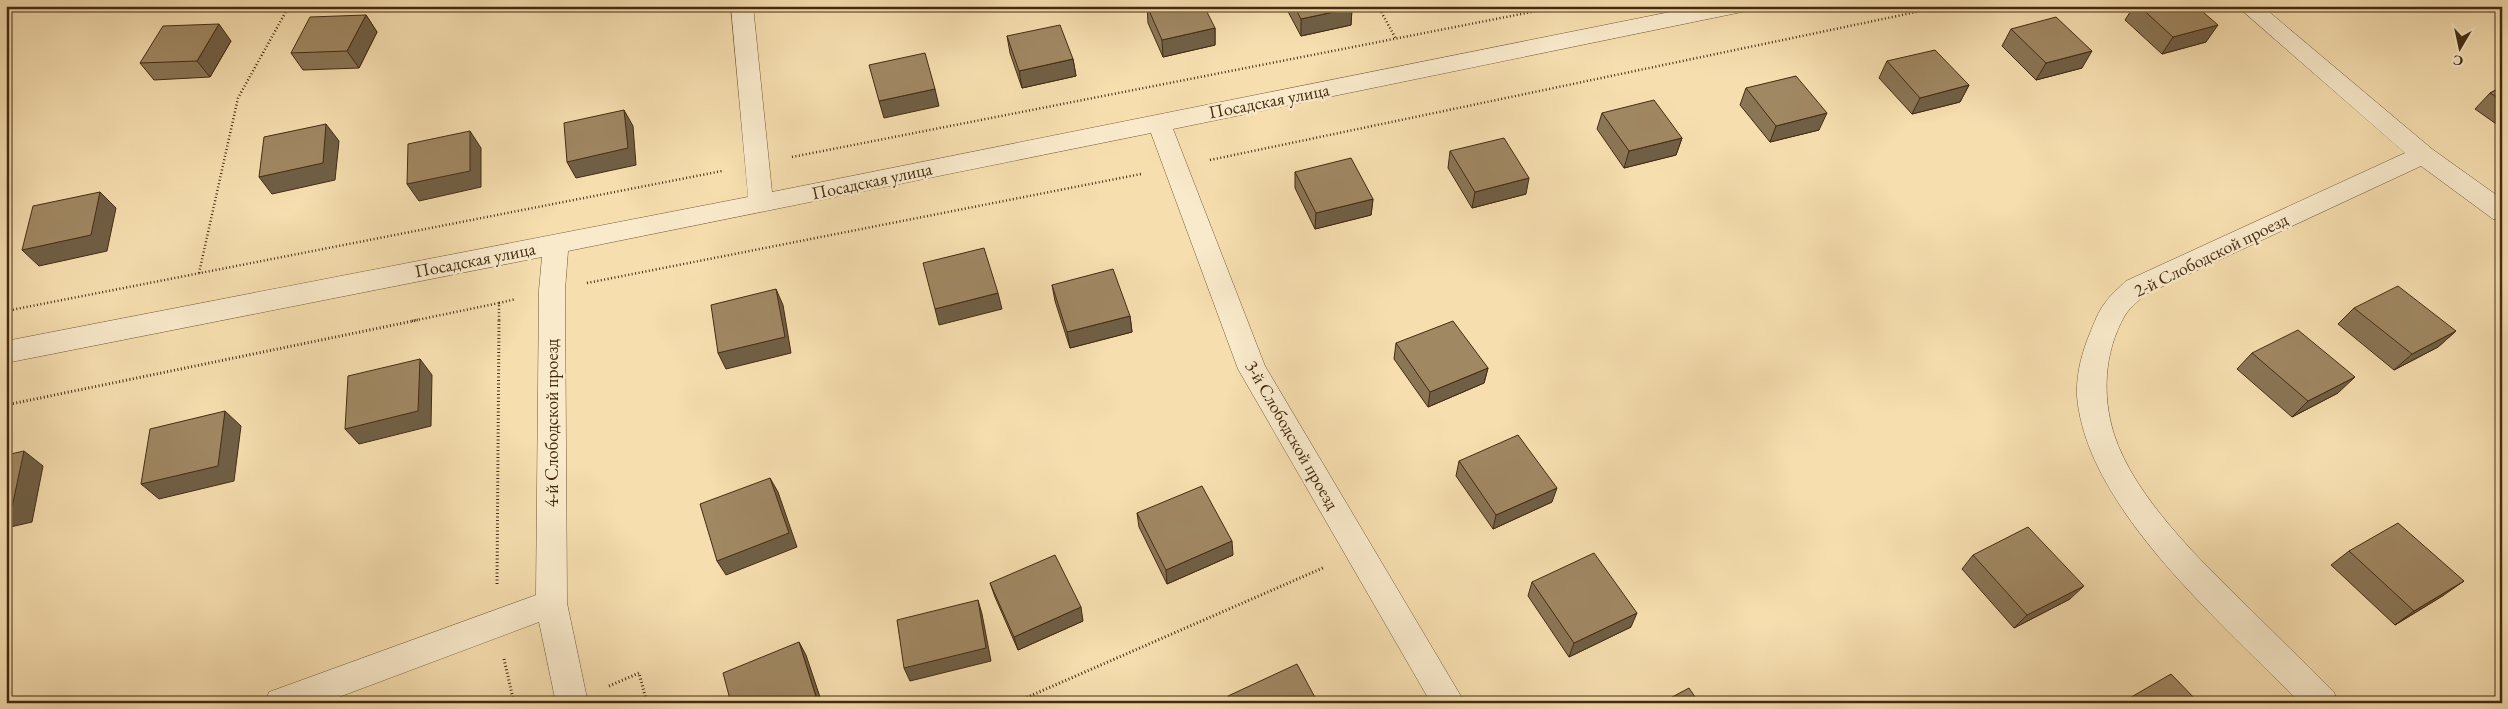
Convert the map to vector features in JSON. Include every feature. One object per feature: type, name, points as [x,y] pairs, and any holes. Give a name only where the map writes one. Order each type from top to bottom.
[{"type":"street","points":[[742,6],[761,204]]},
{"type":"street","name":"Посадская улица","points":[[6,352],[761,204],[1737,6]]},
{"type":"street","points":[[2248,6],[2423,155],[2502,212]]},
{"type":"street","name":"3-й Слободской проезд","points":[[1159,123],[1252,369],[1449,703]]},
{"type":"street","name":"2-й Слободской проезд","points":[[2322,703],[2156,533],[2126,491],[2105,448],[2096,417],[2092,372],[2098,340],[2113,311],[2135,288],[2423,155]]},
{"type":"street","name":"4-й Слободской проезд","points":[[556,244],[552,290],[551,603],[572,702]]},
{"type":"street","points":[[281,703],[551,603]]},
{"type":"path","points":[[199,273],[238,98],[289,6]]},
{"type":"path","points":[[1378,6],[1396,39]]},
{"type":"path","points":[[6,405],[499,303],[552,290],[1177,167],[1945,6]]},
{"type":"path","points":[[499,303],[496,623],[514,703]]},
{"type":"path","points":[[1014,703],[1360,552]]},
{"type":"path","points":[[572,702],[640,673],[647,703]]},
{"type":"building","points":[[1147,6],[1204,6],[1215,28],[1162,40]]},
{"type":"building","points":[[1294,6],[1351,6],[1352,8],[1301,19]]},
{"type":"building","points":[[2139,6],[2196,6],[2218,25],[2173,37]]},
{"type":"building","points":[[366,15],[347,51],[291,53],[310,17]]},
{"type":"building","points":[[2056,17],[2092,51],[2046,63],[2011,29]]},
{"type":"building","points":[[219,24],[197,61],[140,63],[163,26]]},
{"type":"building","points":[[1060,25],[1073,59],[1019,71],[1007,36]]},
{"type":"building","points":[[1935,50],[1969,85],[1920,98],[1887,61]]},
{"type":"building","points":[[925,53],[935,89],[879,101],[869,65]]},
{"type":"building","points":[[1796,76],[1827,113],[1776,126],[1746,88]]},
{"type":"building","points":[[2502,87],[2502,100],[2490,93]]},
{"type":"building","points":[[1654,100],[1682,138],[1629,151],[1602,113]]},
{"type":"building","points":[[624,110],[628,148],[567,162],[564,123]]},
{"type":"building","points":[[326,124],[323,163],[259,177],[264,137]]},
{"type":"building","points":[[470,131],[470,171],[407,184],[408,144]]},
{"type":"building","points":[[1504,138],[1529,178],[1475,192],[1450,151]]},
{"type":"building","points":[[1351,158],[1373,199],[1316,213],[1295,172]]},
{"type":"building","points":[[100,192],[91,235],[22,250],[33,206]]},
{"type":"building","points":[[984,248],[998,293],[935,309],[923,263]]},
{"type":"building","points":[[1113,269],[1130,316],[1067,332],[1052,285]]},
{"type":"building","points":[[2398,286],[2456,331],[2412,354],[2354,308]]},
{"type":"building","points":[[776,289],[785,337],[718,353],[711,305]]},
{"type":"building","points":[[1453,321],[1488,368],[1430,392],[1396,343]]},
{"type":"building","points":[[2298,330],[2355,377],[2308,401],[2252,353]]},
{"type":"building","points":[[420,359],[418,411],[345,429],[348,376]]},
{"type":"building","points":[[225,411],[218,466],[141,484],[150,429]]},
{"type":"building","points":[[1518,435],[1557,488],[1496,515],[1459,461]]},
{"type":"building","points":[[24,451],[12,507],[6,509],[6,455]]},
{"type":"building","points":[[770,478],[789,533],[717,561],[700,504]]},
{"type":"building","points":[[1202,486],[1232,541],[1166,570],[1137,513]]},
{"type":"building","points":[[2398,523],[2464,581],[2414,611],[2349,551]]},
{"type":"building","points":[[2028,527],[2084,586],[2027,615],[1973,555]]},
{"type":"building","points":[[1594,553],[1637,613],[1574,643],[1532,582]]},
{"type":"building","points":[[1055,555],[1081,607],[1014,637],[990,583]]},
{"type":"building","points":[[978,600],[986,648],[904,668],[897,620]]},
{"type":"building","points":[[799,642],[818,703],[731,703],[723,673]]},
{"type":"building","points":[[1297,664],[1318,703],[1231,703],[1228,696]]},
{"type":"building","points":[[2171,674],[2199,703],[2121,703]]},
{"type":"building","points":[[1689,688],[1699,703],[1661,703]]}]
